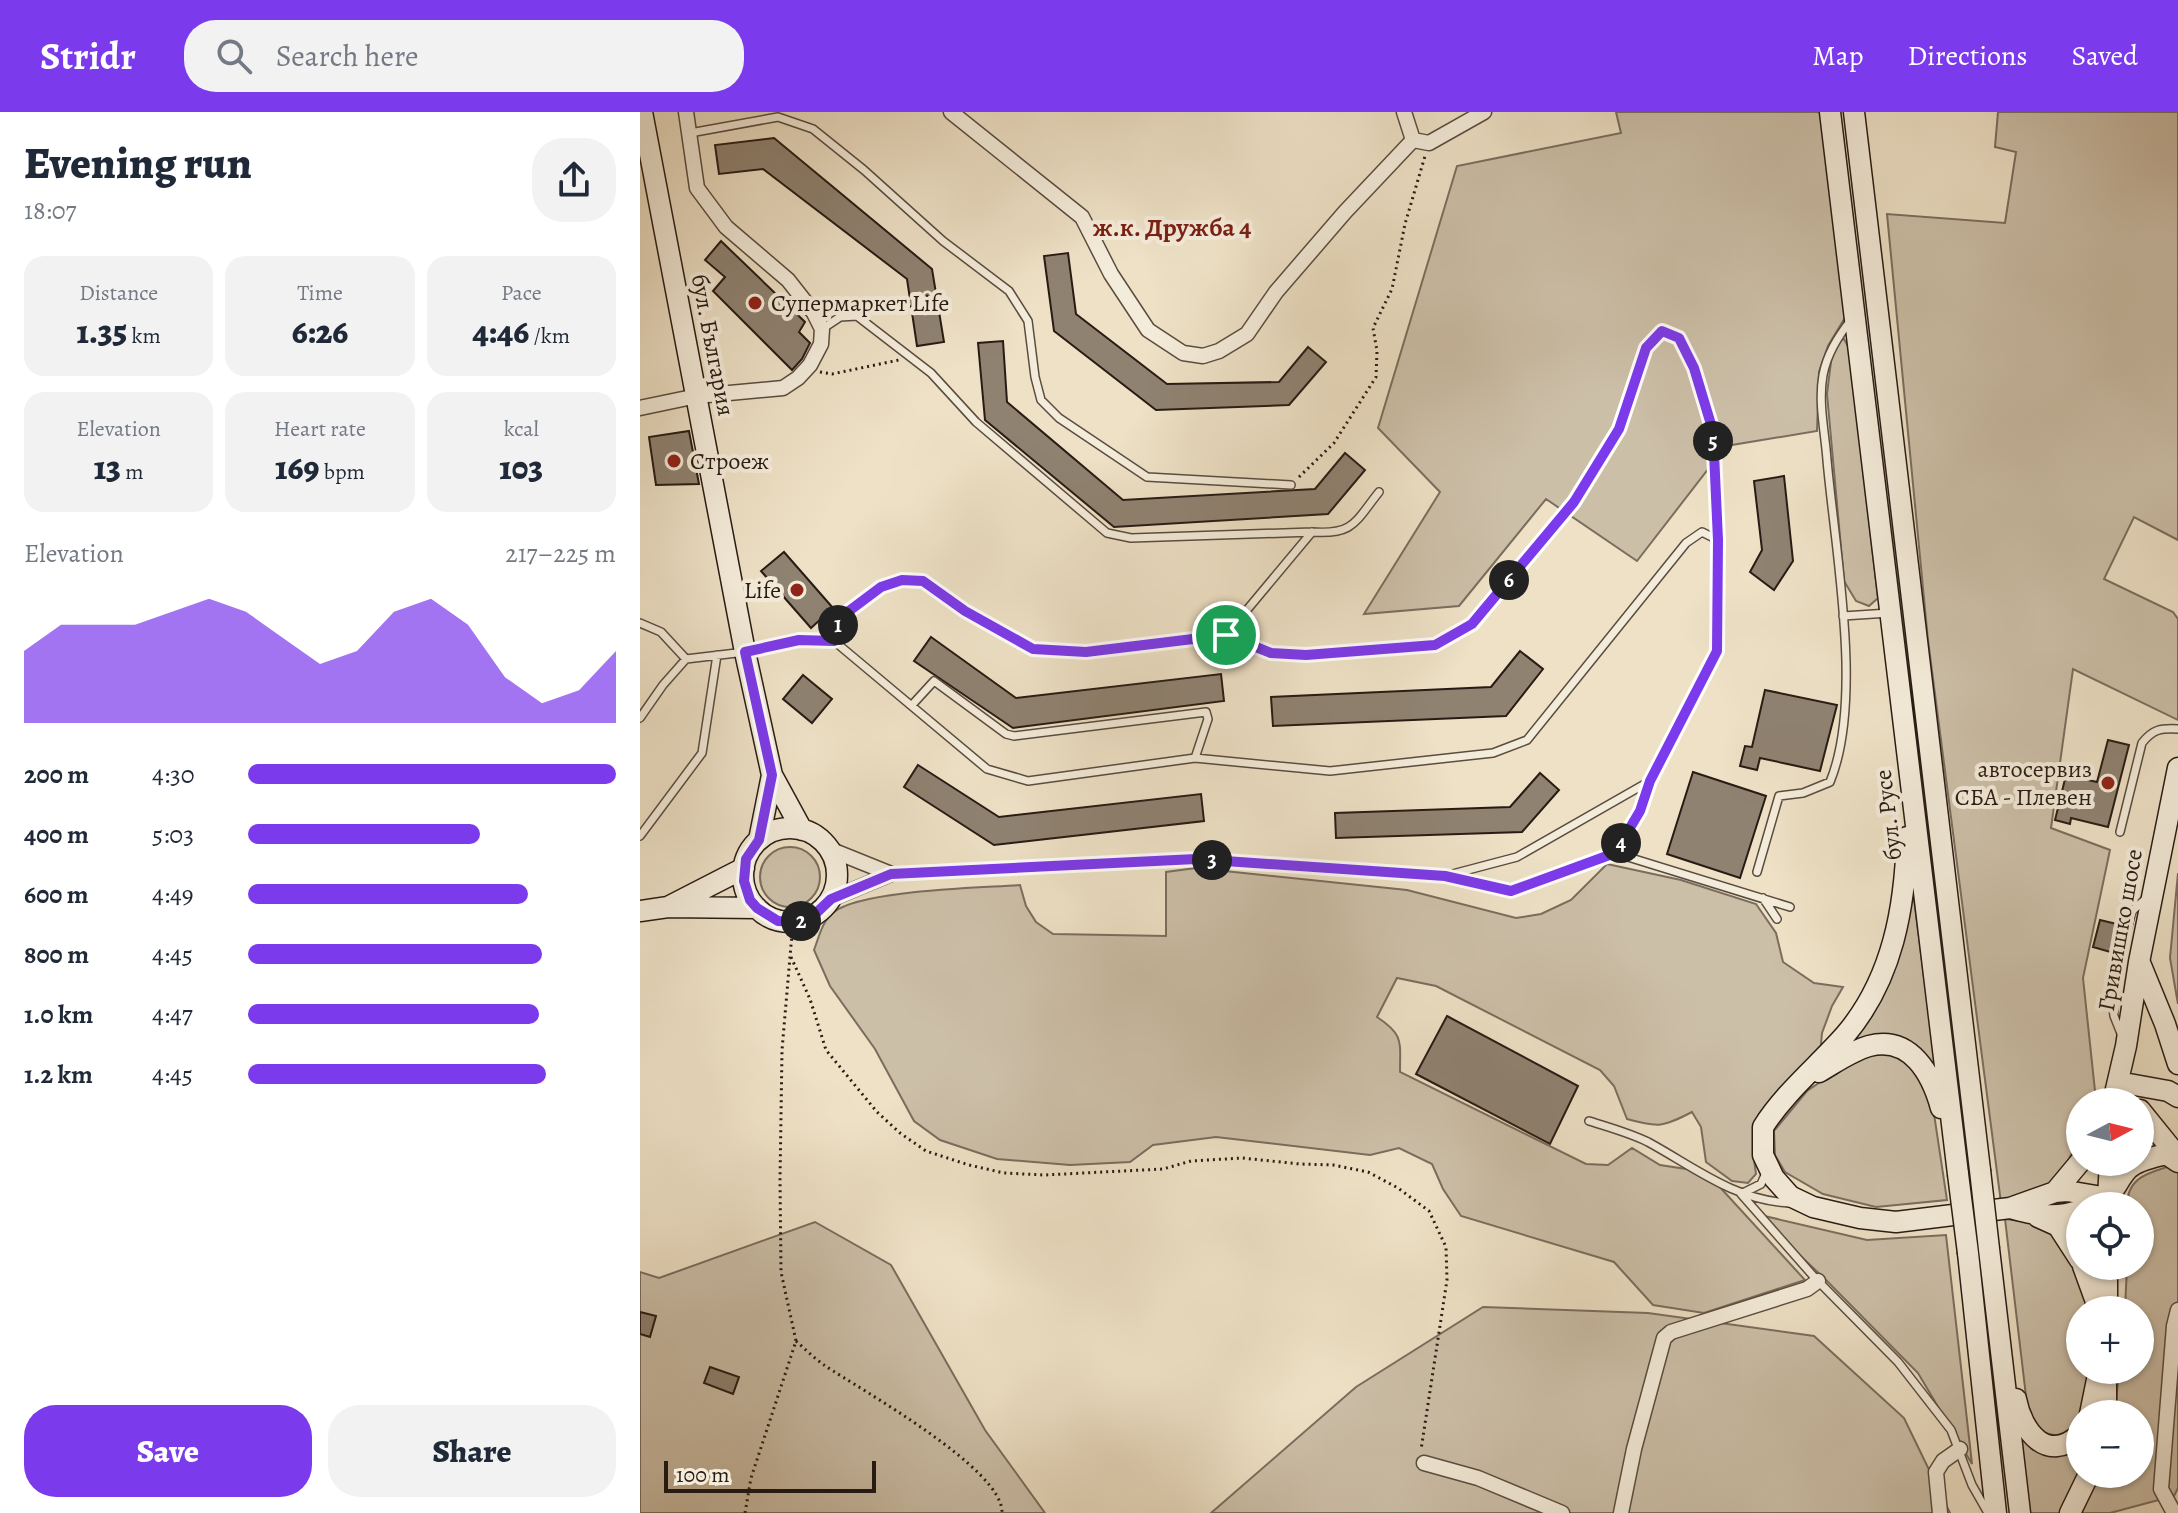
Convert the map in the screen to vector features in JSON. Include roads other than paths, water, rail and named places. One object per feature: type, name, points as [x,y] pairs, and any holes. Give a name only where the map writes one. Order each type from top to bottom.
[{"type":"main road","name":"бул. България","points":[[642,112],[745,652],[772,775]]},
{"type":"main road","name":"бул. Русе","points":[[1830,112],[1968,1253],[1996,1513]]},
{"type":"main road","name":"бул. Русе","points":[[1854,112],[2020,1513]]},
{"type":"main road","points":[[1909,768],[1906,877],[1889,957],[1872,996],[1847,1033],[1798,1084],[1763,1127],[1762,1144],[1768,1167],[1782,1188],[1800,1203],[1860,1218],[1896,1222],[2010,1208],[2055,1192],[2066,1192]]},
{"type":"main road","name":"Гривишко шосе","points":[[2117,1088],[2139,962],[2175,797],[2178,768]]},
{"type":"main road","points":[[772,775],[802,830]]},
{"type":"main road","points":[[759,840],[772,775]]},
{"type":"main road","points":[[788,828],[802,830],[815,835],[829,849],[836,864],[837,878],[831,899],[812,917],[793,922],[770,918],[757,908],[746,890],[744,868],[750,851],[759,840],[773,832],[788,828]]},
{"type":"main road","points":[[668,907],[744,868]]},
{"type":"main road","points":[[640,911],[668,907],[757,908]]},
{"type":"main road","points":[[2139,962],[2178,1064]]},
{"type":"main road","points":[[1798,1084],[1872,1045],[1896,1047],[1908,1052],[1918,1058],[1936,1092],[1958,1174]]},
{"type":"main road","points":[[2154,1091],[2168,1091],[2178,1097]]},
{"type":"main road","points":[[2154,1128],[2178,1159]]},
{"type":"main road","points":[[2110,1192],[2129,1168],[2166,1154],[2178,1159]]},
{"type":"main road","points":[[2055,1192],[2068,1176]]},
{"type":"main road","points":[[2010,1208],[2058,1226],[2066,1238]]},
{"type":"main road","points":[[2035,1216],[2066,1215]]},
{"type":"main road","points":[[1989,1249],[2023,1424],[2037,1440],[2049,1444],[2066,1442]]},
{"type":"main road","points":[[2070,1513],[2082,1488]]},
{"type":"street","points":[[640,408],[697,396],[783,388],[806,369],[821,344],[822,329],[814,313],[788,280],[726,227],[697,188],[686,112]]},
{"type":"street","points":[[951,112],[1082,217],[1111,274],[1148,330],[1183,353],[1203,356],[1219,351],[1247,334],[1276,292],[1413,140]]},
{"type":"street","points":[[1404,112],[1413,140]]},
{"type":"street","points":[[1413,140],[1429,143],[1484,112]]},
{"type":"street","points":[[829,849],[891,874]]},
{"type":"street","points":[[831,899],[891,874]]},
{"type":"street","points":[[1621,1513],[1637,1435],[1664,1338],[1671,1332],[1807,1289],[1818,1281]]},
{"type":"street","points":[[2174,1513],[2161,1489],[2174,1326],[2178,1310]]},
{"type":"street","points":[[1940,1513],[1936,1472],[1943,1461],[1960,1449]]},
{"type":"street","points":[[1424,1463],[1478,1478],[1562,1513]]},
{"type":"lane","points":[[688,134],[778,117],[813,129],[943,241],[1009,291],[1028,321],[1041,400],[1059,418],[1147,477],[1291,485]]},
{"type":"lane","points":[[822,329],[840,317],[857,316],[931,373],[985,430],[1107,533],[1131,538],[1336,533],[1351,527],[1379,492]]},
{"type":"lane","points":[[1757,872],[1779,796],[1803,793],[1830,782],[1840,758],[1846,694],[1843,616],[1821,398],[1823,376],[1832,348],[1854,316]]},
{"type":"lane","points":[[834,641],[837,627],[845,614],[881,587],[902,580],[923,581],[965,611],[1033,649],[1086,652],[1226,635],[1271,653],[1306,655],[1435,645],[1472,624],[1574,502],[1619,429],[1646,348],[1662,331],[1679,338],[1694,368],[1713,431],[1718,540],[1717,651],[1650,781],[1640,811],[1615,853]]},
{"type":"lane","points":[[1226,635],[1312,532]]},
{"type":"lane","points":[[640,718],[686,659],[745,652],[799,640],[834,641],[987,769],[1028,781],[1195,758],[1330,771],[1493,753],[1527,740],[1686,543],[1702,532],[1718,540]]},
{"type":"lane","points":[[1843,616],[1890,613]]},
{"type":"lane","points":[[640,623],[661,632],[686,659]]},
{"type":"lane","points":[[640,836],[702,753],[717,655]]},
{"type":"lane","points":[[912,705],[934,681],[1006,734],[1014,736],[1206,712],[1208,719],[1195,758]]},
{"type":"lane","points":[[2120,832],[2142,743],[2159,728],[2178,729]]},
{"type":"lane","points":[[1445,876],[1517,857],[1650,781]]},
{"type":"lane","points":[[891,874],[1196,859],[1445,876],[1511,891],[1615,853],[1790,907]]},
{"type":"lane","points":[[2126,1046],[2114,1016],[2111,989],[2132,911],[2153,893]]},
{"type":"lane","points":[[1761,896],[1777,919]]},
{"type":"lane","points":[[1589,1121],[1645,1141],[1696,1172],[1741,1194],[1800,1203]]},
{"type":"lane","points":[[1741,1194],[1761,1184],[1768,1167]]},
{"type":"lane","points":[[1741,1194],[1818,1281],[1898,1362],[1951,1430],[1972,1485],[1988,1513]]},
{"type":"place","name":"Супермаркет Life","points":[[755,303]]},
{"type":"place","name":"Строеж","points":[[674,461]]},
{"type":"place","name":"Life","points":[[797,590]]},
{"type":"place","name":"автосервиз СБА - Плевен","points":[[2108,783]]},
{"type":"district","name":"ж.к. Дружба 4","points":[[1172,227]]}]
